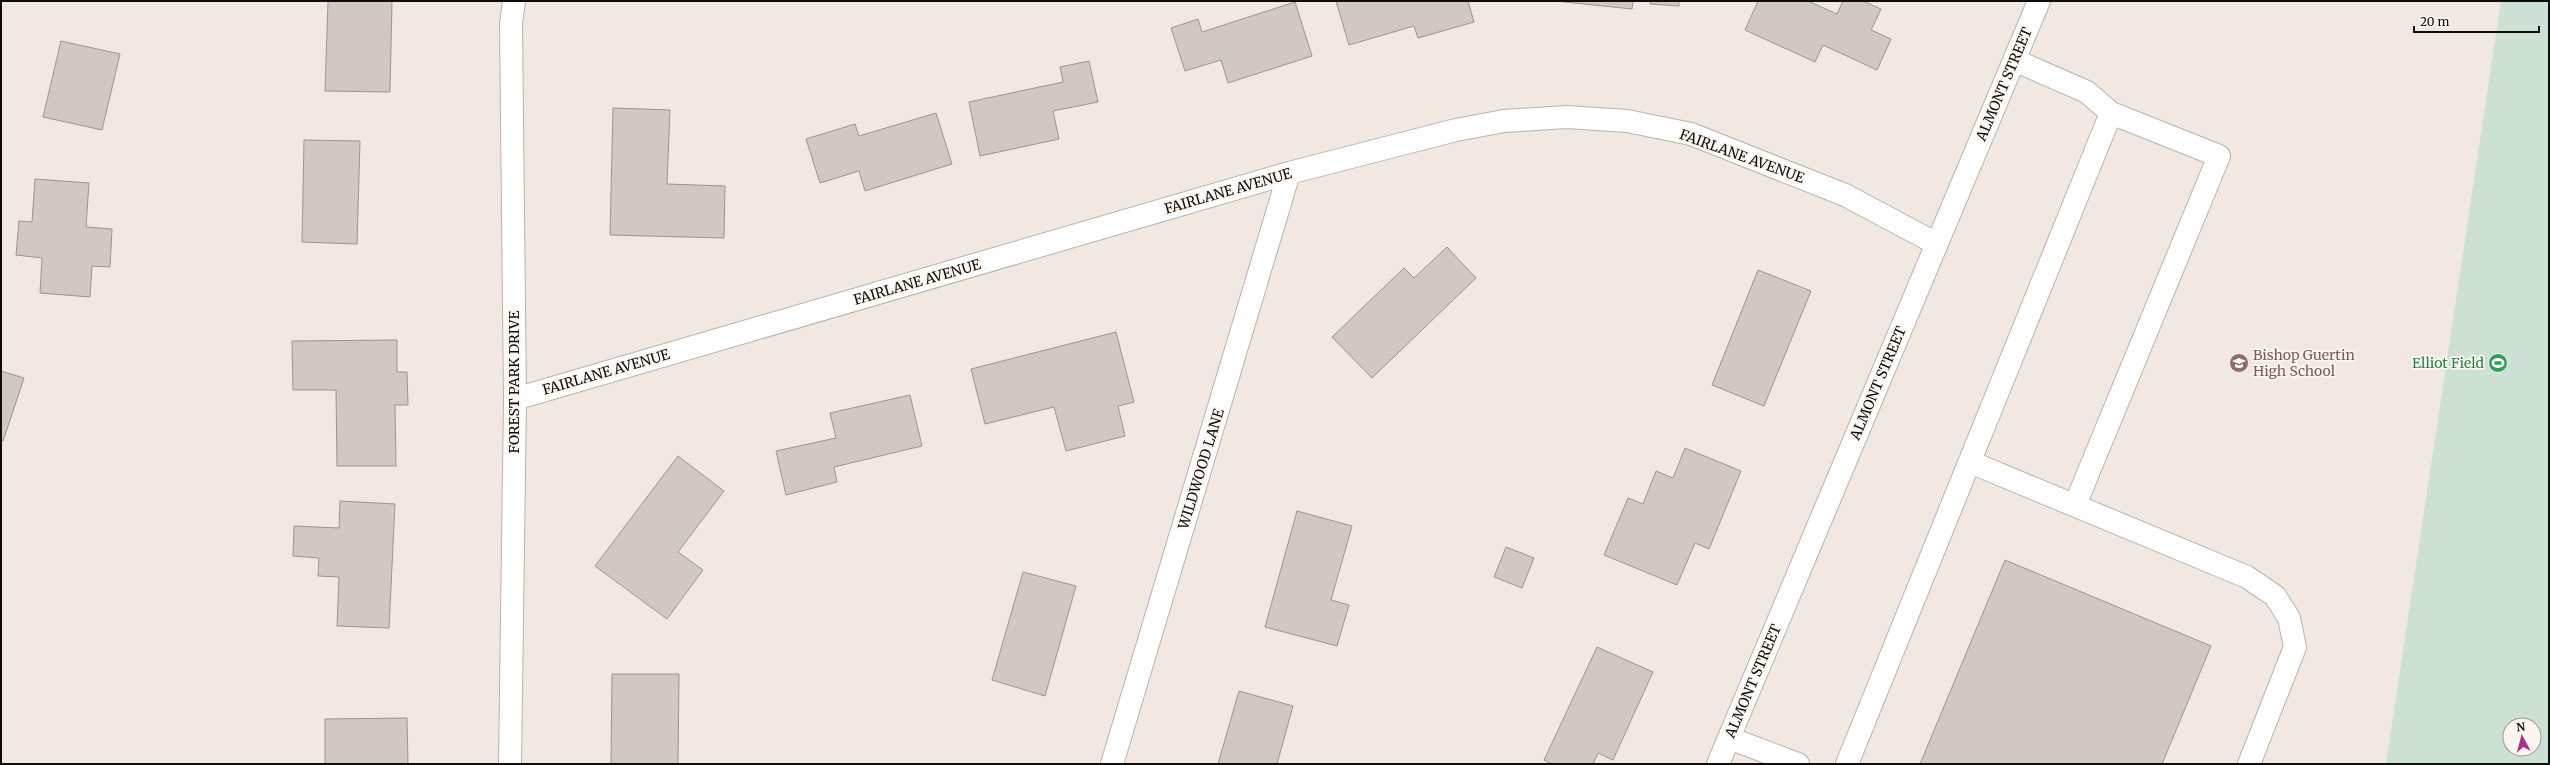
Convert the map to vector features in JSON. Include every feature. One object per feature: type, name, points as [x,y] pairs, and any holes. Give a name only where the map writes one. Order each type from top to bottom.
[{"type":"street","name":"FOREST PARK DRIVE","points":[[510,764],[515,399],[511,24],[514,1]]},
{"type":"street","name":"ALMONT STREET","points":[[1718,764],[2039,1]]},
{"type":"street","points":[[2014,60],[2087,92],[2111,113],[2219,156],[2075,505]]},
{"type":"street","points":[[1847,764],[2111,113]]},
{"type":"street","name":"FAIRLANE AVENUE","points":[[515,399],[1289,173],[1456,130],[1504,121],[1567,117],[1627,121],[1691,134],[1830,189],[1937,244]]},
{"type":"street","name":"WILDWOOD LANE","points":[[1112,764],[1289,173]]},
{"type":"street","points":[[1970,462],[2247,577],[2275,596],[2289,618],[2295,646],[2249,764]]},
{"type":"street","points":[[1729,738],[1798,764]]},
{"type":"green space","name":"Elliot Field","points":[[2501,1],[2549,1],[2549,764],[2386,764]]},
{"type":"building","points":[[328,1],[392,1],[390,92],[325,91]]},
{"type":"building","points":[[1336,1],[1468,1],[1474,22],[1418,38],[1414,26],[1349,45]]},
{"type":"building","points":[[1555,1],[1633,1],[1632,9]]},
{"type":"building","points":[[1651,1],[1679,1],[1679,6],[1650,4]]},
{"type":"building","points":[[1758,1],[1808,1],[1837,14],[1843,1],[1863,1],[1881,9],[1871,30],[1891,39],[1877,70],[1823,45],[1815,62],[1745,30]]},
{"type":"building","points":[[1295,2],[1312,56],[1228,83],[1221,60],[1185,71],[1171,28],[1198,19],[1202,32]]},
{"type":"building","points":[[61,41],[120,54],[102,130],[43,117]]},
{"type":"building","points":[[1089,61],[1098,102],[1053,111],[1059,139],[980,156],[969,102],[1063,82],[1060,67]]},
{"type":"building","points":[[613,108],[670,110],[667,184],[725,186],[724,238],[610,235]]},
{"type":"building","points":[[936,113],[952,164],[865,191],[859,171],[820,183],[806,139],[855,124],[859,136]]},
{"type":"building","points":[[304,140],[360,141],[357,244],[302,242]]},
{"type":"building","points":[[35,179],[89,183],[86,227],[112,229],[110,267],[92,266],[90,297],[40,293],[42,258],[16,255],[19,221],[32,222]]},
{"type":"building","points":[[1447,247],[1476,278],[1372,378],[1332,337],[1404,268],[1414,278]]},
{"type":"building","points":[[1758,270],[1811,291],[1764,406],[1712,385]]},
{"type":"building","points":[[1116,332],[1134,402],[1118,406],[1125,436],[1066,451],[1054,407],[985,424],[971,369]]},
{"type":"building","points":[[397,340],[397,372],[407,372],[408,405],[395,405],[396,466],[337,466],[336,390],[293,390],[292,341]]},
{"type":"building","points":[[1,371],[24,378],[3,441],[1,440]]},
{"type":"building","points":[[910,395],[922,446],[834,467],[837,482],[786,495],[776,451],[836,438],[830,413]]},
{"type":"building","points":[[1685,448],[1741,471],[1709,549],[1695,543],[1677,585],[1604,555],[1628,498],[1643,504],[1656,471],[1673,478]]},
{"type":"building","points":[[678,456],[724,491],[678,552],[703,570],[667,619],[595,566]]},
{"type":"building","points":[[340,501],[395,504],[389,628],[337,626],[339,577],[318,576],[319,558],[293,556],[294,526],[339,528]]},
{"type":"building","points":[[1297,511],[1352,526],[1331,600],[1349,605],[1337,646],[1265,627]]},
{"type":"building","points":[[1506,547],[1534,558],[1522,588],[1494,577]]},
{"type":"building","points":[[2005,560],[2211,646],[2162,764],[1920,764]]},
{"type":"building","points":[[1023,572],[1076,586],[1045,696],[992,680]]},
{"type":"building","points":[[1597,647],[1653,672],[1613,760],[1598,753],[1593,764],[1552,764],[1544,760]]},
{"type":"building","points":[[612,674],[679,674],[678,764],[611,764]]},
{"type":"building","points":[[1239,691],[1293,706],[1277,764],[1218,764]]},
{"type":"building","points":[[407,718],[408,764],[325,764],[325,719]]},
{"type":"place","name":"Bishop Guertin High School","points":[[2239,363]]},
{"type":"place","name":"Elliot Field","points":[[2498,363]]}]
